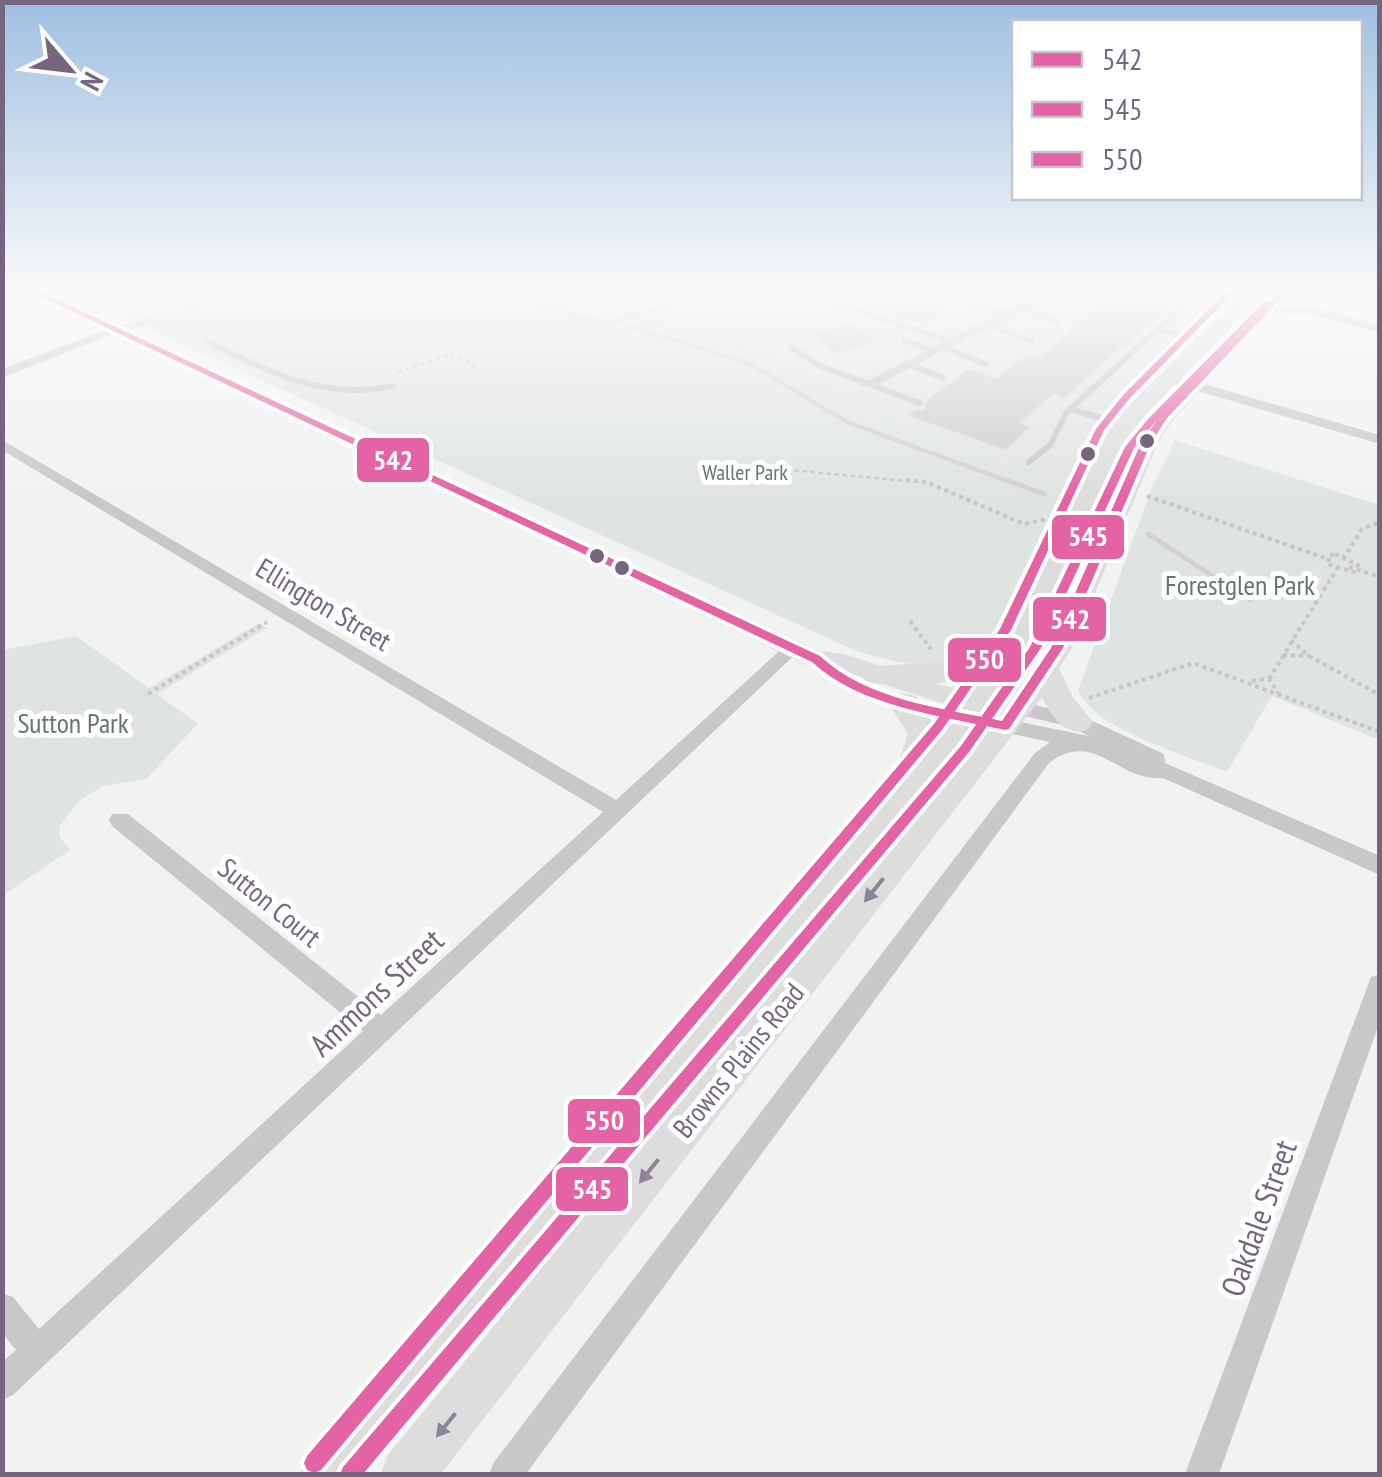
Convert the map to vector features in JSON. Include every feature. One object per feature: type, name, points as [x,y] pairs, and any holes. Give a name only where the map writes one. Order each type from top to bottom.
[{"type":"main road","name":"Browns Plains Road","points":[[327,1474],[904,794],[1045,670],[1146,443],[1193,360]]},
{"type":"main road","name":"Browns Plains Road","points":[[406,1474],[992,714],[1020,639],[1115,438],[1203,360]]},
{"type":"main road","points":[[876,674],[919,677],[948,672],[980,663],[1020,639]]},
{"type":"main road","points":[[1045,670],[1059,700],[1080,721]]},
{"type":"main road","points":[[904,704],[924,734],[904,794]]},
{"type":"street","points":[[2,374],[39,360]]},
{"type":"street","points":[[181,360],[805,654],[835,660],[992,714]]},
{"type":"street","points":[[866,385],[917,360]]},
{"type":"street","points":[[1181,382],[1380,440]]},
{"type":"street","name":"Ellington Street","points":[[2,444],[618,811]]},
{"type":"street","points":[[805,654],[824,670],[904,704],[1080,721],[1153,772],[1164,770],[1380,866]]},
{"type":"street","name":"Ammons Street","points":[[2,1384],[618,811],[805,654]]},
{"type":"street","points":[[506,1474],[1031,772],[1080,721]]},
{"type":"street","name":"Sutton Court","points":[[120,820],[382,1032]]},
{"type":"street","name":"Oakdale Street","points":[[1202,1474],[1380,985]]},
{"type":"street","points":[[2,1308],[37,1351]]},
{"type":"lane","points":[[251,360],[306,383],[350,394],[393,386]]},
{"type":"lane","points":[[812,360],[920,404]]},
{"type":"lane","points":[[975,360],[985,364]]},
{"type":"lane","points":[[1029,462],[1050,445],[1070,410],[1124,360]]},
{"type":"lane","points":[[908,364],[942,378]]},
{"type":"lane","points":[[1070,410],[1125,426]]},
{"type":"path","points":[[390,374],[442,360]]},
{"type":"path","points":[[465,360],[475,370]]},
{"type":"path","points":[[779,470],[926,482],[1024,524],[1056,517]]},
{"type":"path","points":[[1146,496],[1329,560]]},
{"type":"path","points":[[1344,558],[1362,528],[1380,522]]},
{"type":"path","points":[[1335,554],[1354,561],[1356,569],[1348,572],[1327,564],[1335,554]]},
{"type":"path","points":[[1350,566],[1380,576]]},
{"type":"path","points":[[1269,680],[1338,568]]},
{"type":"path","points":[[148,694],[284,612]]},
{"type":"path","points":[[910,621],[929,646]]},
{"type":"path","points":[[1292,640],[1309,656],[1380,695]]},
{"type":"path","points":[[1283,655],[1309,656]]},
{"type":"path","points":[[1080,721],[1194,663],[1380,732]]},
{"type":"path","points":[[1249,682],[1269,680]]},
{"type":"path","points":[[1269,680],[1278,693]]},
{"type":"shaded area","points":[[780,360],[1156,360],[1105,411],[1070,481],[872,413],[836,394],[826,376]]},
{"type":"green space","name":"Waller Park","points":[[217,360],[780,360],[827,376],[836,394],[872,413],[1070,481],[1008,607],[979,650],[953,663],[924,665],[854,650]]},
{"type":"green space","name":"Forestglen Park","points":[[1175,440],[1379,505],[1379,740],[1272,696],[1227,772],[1122,729],[1088,704],[1078,690],[1153,485]]},
{"type":"green space","name":"Sutton Park","points":[[259,623],[267,628],[157,694],[198,724],[146,779],[103,786],[80,800],[59,827],[60,837],[70,850],[3,895],[3,650],[76,636],[149,688]]},
{"type":"building","points":[[1018,360],[1108,360],[1065,399],[1053,395],[1022,423],[1032,427],[1006,451],[906,416],[915,409],[924,409],[926,400],[968,368],[997,377]]},
{"type":"waterway","points":[[736,360],[752,365],[847,422],[1013,483]]},
{"type":"waterway","points":[[1006,480],[1044,494]]},
{"type":"waterway","points":[[1148,534],[1250,600]]},
{"type":"transit line","name":"542","points":[[180,360],[816,659],[850,684],[903,702],[1005,726],[1057,648],[1146,443],[1164,416],[1218,360]]},
{"type":"transit line","name":"550","points":[[314,1463],[938,727],[1005,630],[1100,429],[1163,360]]},
{"type":"transit line","name":"545","points":[[350,1474],[965,749],[1035,648],[1130,447],[1212,360]]}]
